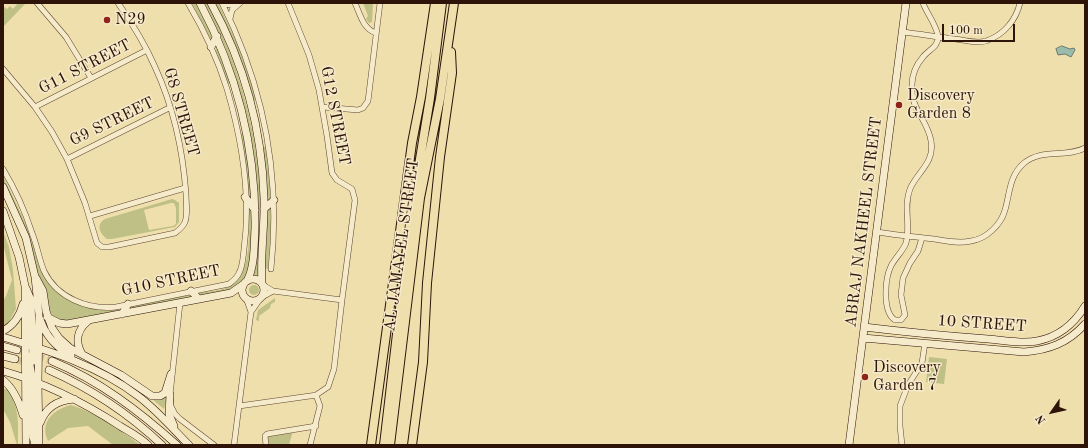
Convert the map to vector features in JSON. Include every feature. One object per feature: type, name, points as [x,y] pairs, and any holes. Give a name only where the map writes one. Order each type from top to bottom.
[{"type":"main road","points":[[371,445],[412,143],[421,97],[435,3]]},
{"type":"main road","name":"AL JAMAYEL STREET","points":[[390,445],[410,254],[413,197],[428,113],[442,3]]},
{"type":"main road","name":"AL JAMAYEL STREET","points":[[384,445],[410,254],[435,128],[454,3]]},
{"type":"main road","points":[[412,445],[421,378],[427,283],[440,157],[452,73],[449,42]]},
{"type":"street","points":[[37,3],[66,37],[91,78]]},
{"type":"street","name":"G8 STREET","points":[[90,216],[96,241],[100,246],[106,248],[170,234],[177,234],[183,231],[187,225],[185,188],[180,148],[163,87],[147,50],[118,3]]},
{"type":"street","name":"G10 STREET","points":[[3,169],[27,218],[45,272],[64,294],[82,303],[101,307],[112,307],[229,284],[235,280],[242,267],[245,244],[245,197],[241,152],[233,109],[227,88],[211,47],[188,3]]},
{"type":"street","points":[[200,3],[217,36],[235,83],[247,131],[253,173],[255,210],[253,262],[250,273],[242,290],[251,312],[234,445]]},
{"type":"street","points":[[211,3],[235,54],[250,103],[262,164],[264,209],[262,266],[264,293],[251,312]]},
{"type":"street","points":[[222,3],[230,5],[239,3]]},
{"type":"street","points":[[222,3],[250,68],[261,105],[268,146],[274,200],[274,232],[271,269]]},
{"type":"street","points":[[230,19],[232,10],[239,3]]},
{"type":"street","name":"G12 STREET","points":[[288,3],[309,55],[322,107],[332,173],[337,180],[352,189],[355,196],[334,369],[328,387],[316,395]]},
{"type":"street","points":[[355,3],[364,25],[369,30],[376,33]]},
{"type":"street","points":[[322,107],[354,110],[363,108],[368,101],[380,3]]},
{"type":"street","name":"ABRAJ NAKHEEL STREET","points":[[849,445],[906,3]]},
{"type":"street","points":[[922,238],[918,251],[903,278],[901,295],[905,315],[898,321],[893,318],[887,304],[887,280],[890,268],[906,244],[908,225],[906,210],[907,197],[914,181],[925,168],[932,149],[929,133],[915,106],[911,85],[917,65],[937,44],[938,37],[935,27],[923,3]]},
{"type":"street","points":[[902,32],[973,41],[985,41],[998,34],[1009,25],[1017,13],[1020,3]]},
{"type":"street","points":[[211,47],[217,36]]},
{"type":"street","name":"G11 STREET","points":[[35,107],[147,50]]},
{"type":"street","points":[[3,68],[35,107],[52,132],[67,159],[90,216],[185,188]]},
{"type":"street","name":"G9 STREET","points":[[67,159],[169,108]]},
{"type":"street","points":[[877,232],[962,242],[972,241],[993,230],[1002,217],[1005,212],[1011,181],[1019,168],[1025,163],[1037,156],[1050,153],[1075,152],[1085,148]]},
{"type":"street","points":[[3,187],[26,238],[35,277],[39,315],[44,330],[55,345],[63,351],[84,365],[118,383],[137,396],[189,445]]},
{"type":"street","points":[[245,197],[255,210]]},
{"type":"street","points":[[264,209],[274,200]]},
{"type":"street","points":[[3,211],[19,257],[25,286],[32,346],[33,437],[35,445]]},
{"type":"street","points":[[35,277],[43,291],[47,317],[52,328],[59,338],[70,348],[121,375],[152,396],[160,396],[165,393],[171,374]]},
{"type":"street","points":[[231,293],[245,282],[253,279],[263,284],[273,292],[342,300]]},
{"type":"street","points":[[3,331],[12,325],[19,316],[23,303],[25,286]]},
{"type":"street","points":[[191,291],[198,299]]},
{"type":"street","points":[[47,317],[54,322],[63,324],[88,321],[231,293],[246,297],[253,301],[273,292]]},
{"type":"street","points":[[178,433],[168,414],[171,374],[180,303]]},
{"type":"street","points":[[122,314],[128,304]]},
{"type":"street","name":"10 STREET","points":[[864,327],[1022,342],[1038,341],[1062,331],[1085,306]]},
{"type":"street","points":[[39,315],[32,346],[32,381],[39,425],[39,445]]},
{"type":"street","points":[[82,354],[78,345],[78,335],[80,329],[88,321]]},
{"type":"street","name":"10 STREET","points":[[863,338],[1024,352],[1041,350],[1060,344],[1073,336],[1085,324]]},
{"type":"street","points":[[902,445],[900,406],[908,385],[922,363],[921,343],[914,340],[915,337],[926,334]]},
{"type":"street","points":[[3,337],[84,365]]},
{"type":"street","points":[[3,346],[17,350]]},
{"type":"street","points":[[3,356],[15,359]]},
{"type":"street","points":[[52,361],[85,376],[119,397],[144,415],[177,445]]},
{"type":"street","points":[[49,370],[80,384],[110,402],[139,424],[162,445]]},
{"type":"street","points":[[3,371],[75,399],[124,428],[148,445]]},
{"type":"street","points":[[3,380],[12,389],[18,400],[25,421]]},
{"type":"street","points":[[26,445],[25,421],[32,381]]},
{"type":"street","points":[[170,395],[171,406],[177,417],[214,445]]},
{"type":"street","points":[[239,406],[316,395],[320,403],[319,412],[310,445]]},
{"type":"street","points":[[39,425],[46,411],[52,406],[67,399],[75,399]]},
{"type":"street","points":[[266,445],[265,436],[267,434],[316,426]]},
{"type":"street","points":[[124,428],[142,445]]},
{"type":"green space","points":[[18,3],[25,4],[3,27],[3,6],[7,9],[10,6],[13,9]]},
{"type":"green space","points":[[192,3],[196,3],[206,21],[211,31],[211,40]]},
{"type":"green space","points":[[203,3],[207,3],[209,6],[229,50],[244,95],[250,119],[258,166],[260,190],[261,222],[259,275],[253,275],[258,217],[235,79],[225,47]]},
{"type":"green space","points":[[213,3],[218,3],[238,45],[255,94],[256,100],[254,101],[260,123],[258,123]]},
{"type":"green space","points":[[363,3],[373,3],[372,22],[369,23],[366,19],[368,16]]},
{"type":"green space","points":[[216,44],[231,83],[228,84],[216,51]]},
{"type":"green space","points":[[239,107],[248,156],[252,201],[248,196],[242,133],[237,108]]},
{"type":"green space","points":[[263,147],[266,147],[271,198],[267,203],[267,184]]},
{"type":"green space","points":[[3,176],[25,222],[41,269],[51,284],[87,307],[107,311],[122,309],[121,311],[68,321],[59,320],[53,316],[49,310],[27,235],[3,182]]},
{"type":"green space","points":[[172,199],[179,203],[179,222],[175,227],[107,239],[100,231],[100,223],[105,219]],"holes":[[[174,203],[176,208],[176,224],[173,226],[149,230],[144,210]]]},
{"type":"green space","points":[[270,206],[271,229],[268,269],[264,268],[267,239],[267,212]]},
{"type":"green space","points":[[248,207],[252,214],[252,246],[249,267],[245,276],[239,284],[230,290],[202,296],[198,294],[223,289],[230,286],[243,272],[246,262],[249,238]]},
{"type":"green space","points":[[3,231],[9,247],[13,270],[16,309],[8,323],[3,326],[3,301],[12,280],[3,244]]},
{"type":"green space","points":[[252,285],[256,285],[258,286],[258,294],[252,295],[249,292],[249,288]]},
{"type":"green space","points":[[187,295],[193,296],[193,298],[131,310],[129,308],[133,306]]},
{"type":"green space","points":[[275,298],[275,302],[271,304],[270,308],[259,316],[259,321],[256,320],[258,310]]},
{"type":"green space","points":[[929,357],[947,359],[944,384],[926,382]]},
{"type":"green space","points":[[3,389],[7,389],[11,395],[16,409],[18,423],[18,445],[10,422],[3,409]]},
{"type":"green space","points":[[167,396],[164,409],[152,399]]},
{"type":"green space","points":[[71,405],[90,412],[124,433],[140,445],[113,445],[88,426],[68,428],[48,441],[45,428],[50,417],[59,410]]},
{"type":"green space","points":[[293,431],[289,445],[268,445],[268,436]]},
{"type":"shaded area","points":[[1062,46],[1070,49],[1074,48],[1075,50],[1071,57],[1065,54],[1058,55],[1056,49]]},
{"type":"tunnel","points":[[17,350],[52,361]]},
{"type":"tunnel","points":[[15,359],[49,370]]},
{"type":"place","name":"N29","points":[[107,20]]},
{"type":"place","name":"Discovery Garden 8","points":[[899,105]]},
{"type":"place","name":"Discovery Garden 7","points":[[865,377]]}]
